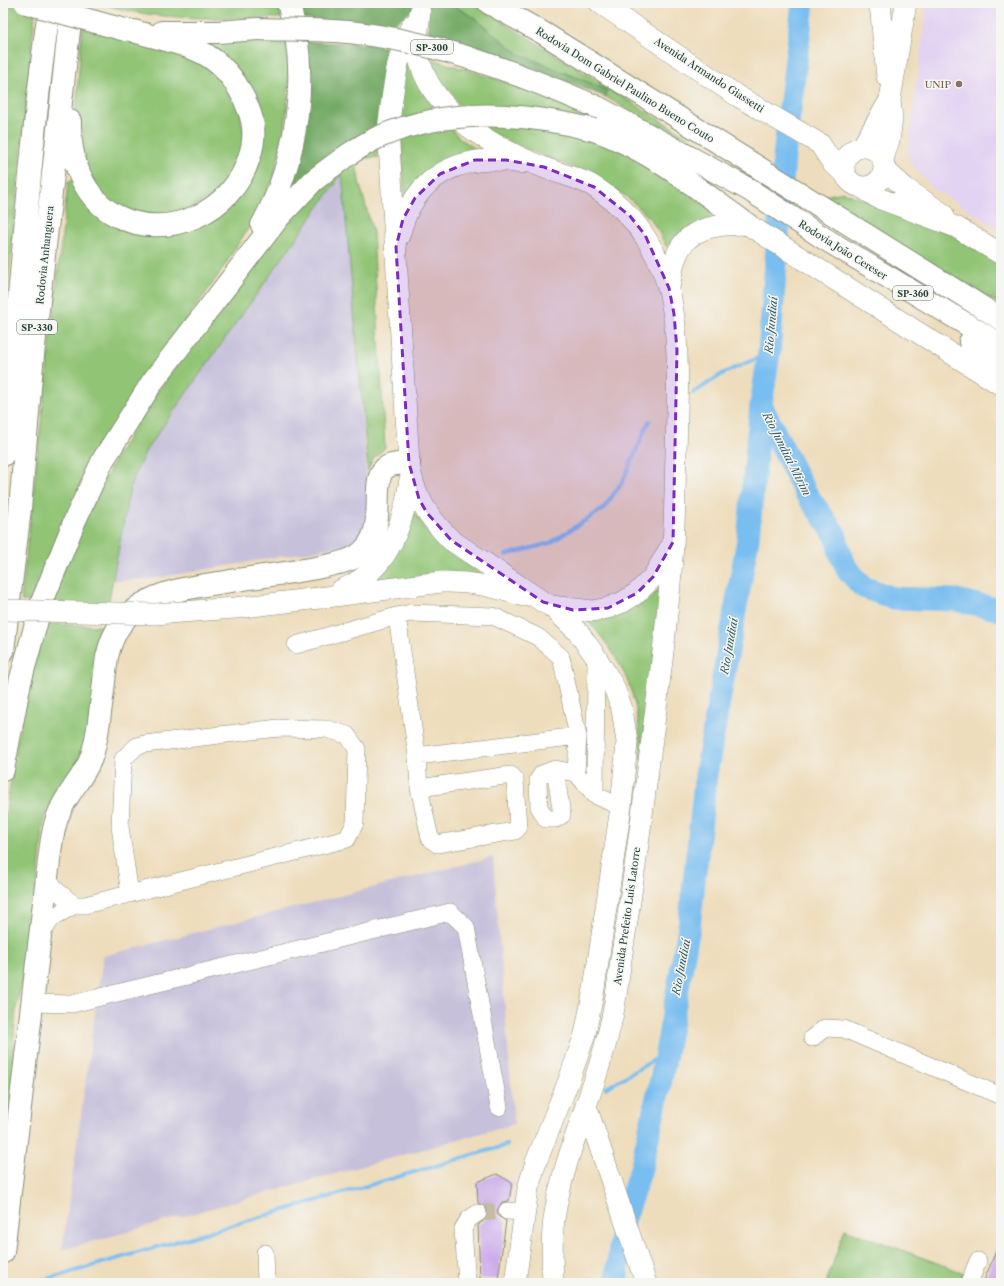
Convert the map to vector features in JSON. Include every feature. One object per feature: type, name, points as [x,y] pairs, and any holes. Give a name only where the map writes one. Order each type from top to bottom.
[{"type":"highway","points":[[26,3],[128,26]]},
{"type":"highway","name":"Rodovia Anhanguera","points":[[3,455],[14,360],[41,63],[50,3]]},
{"type":"highway","points":[[72,3],[128,26],[208,55],[222,66],[234,81],[251,114],[254,133],[252,150],[246,169],[239,180],[222,201],[205,213],[186,221],[159,225],[139,224],[117,216],[101,204],[86,186],[74,163],[70,140],[74,70],[76,3]]},
{"type":"highway","name":"Rodovia Anhanguera","points":[[3,651],[20,509],[32,364],[72,3]]},
{"type":"highway","points":[[235,273],[271,209],[291,154],[298,101],[298,70],[291,14],[288,3]]},
{"type":"highway","name":"Rodovia Dom Gabriel Paulino Bueno Couto","points":[[490,3],[543,33],[1001,319]]},
{"type":"highway","name":"SP-300","points":[[128,26],[357,33],[434,47],[532,80],[597,107],[748,189]]},
{"type":"highway","points":[[3,770],[20,682],[42,602],[90,488],[130,416],[153,381],[279,217],[313,181],[334,164],[379,138],[406,128],[437,120],[466,115],[499,115],[565,123],[612,136],[633,147],[747,224]]},
{"type":"highway","name":"Rodovia João Cereser","points":[[748,189],[825,240],[1001,345]]},
{"type":"highway","points":[[877,271],[1001,364]]},
{"type":"highway","points":[[3,1252],[47,877],[56,820],[60,810],[91,759],[97,735],[107,656],[114,636],[128,614],[161,594],[189,588],[302,571],[356,557],[368,547],[374,537],[378,522],[378,481],[381,472],[388,466],[410,470]]},
{"type":"main road","name":"Avenida Armando Giassetti","points":[[600,3],[736,96],[818,143],[833,164],[845,174]]},
{"type":"main road","points":[[861,187],[874,184],[883,175],[883,164],[892,119],[882,34],[880,3]]},
{"type":"main road","points":[[906,3],[890,100],[860,147],[848,155],[845,161],[845,174],[849,180],[878,198],[956,227],[1001,254]]},
{"type":"main road","points":[[319,598],[359,581],[383,558],[393,543],[407,501],[410,470],[388,129],[395,80],[406,36],[420,12],[417,52],[423,71],[448,109],[467,127],[493,143],[544,167],[578,178],[594,187],[630,216],[645,235],[669,288]]},
{"type":"main road","name":"Avenida Armando Giassetti","points":[[818,143],[833,143],[860,147]]},
{"type":"main road","points":[[860,147],[873,149],[883,164],[905,188],[939,211],[956,227]]},
{"type":"main road","points":[[396,248],[403,219],[415,198],[426,184],[454,166],[475,160],[506,160],[544,167]]},
{"type":"main road","points":[[669,288],[675,257],[689,237],[702,229],[715,225],[747,224],[1001,385]]},
{"type":"main road","name":"Avenida Prefeito Luís Latorre","points":[[553,1283],[551,1253],[554,1219],[570,1152],[586,1106],[611,1024],[626,933],[665,634],[673,542],[677,350],[674,314],[669,288]]},
{"type":"main road","points":[[410,470],[422,504],[438,528],[451,540],[547,604],[578,632],[596,657],[613,685],[622,709],[627,742],[621,807],[594,989],[585,1034],[569,1080],[536,1162],[528,1188],[516,1212],[520,1247],[521,1283]]},
{"type":"main road","points":[[3,610],[155,614],[235,608],[441,582],[458,582],[485,585],[547,604],[592,611],[608,608],[623,602],[637,593],[653,577],[673,542]]},
{"type":"main road","points":[[586,1106],[646,1283]]},
{"type":"main road","points":[[515,1283],[520,1247]]},
{"type":"lane","points":[[296,645],[411,613],[493,616],[538,637],[561,657],[578,736],[576,773]]},
{"type":"lane","points":[[397,616],[417,756],[419,788],[430,838],[437,844],[515,831],[518,828],[515,779],[511,775],[419,788]]},
{"type":"lane","points":[[595,795],[596,657]]},
{"type":"lane","points":[[40,935],[53,917],[75,905],[85,905],[130,894],[347,839],[356,824],[357,749],[347,735],[327,730],[278,728],[187,738],[137,746],[123,759],[120,827],[130,894]]},
{"type":"lane","points":[[417,756],[578,736]]},
{"type":"lane","points":[[555,769],[576,773],[595,795],[621,807]]},
{"type":"lane","points":[[47,877],[57,891],[75,905]]},
{"type":"lane","points":[[33,1003],[72,1004],[450,912],[466,927],[499,1107]]},
{"type":"lane","points":[[812,1038],[825,1028],[844,1029],[1001,1096]]},
{"type":"lane","points":[[467,1283],[463,1229],[469,1219],[478,1213]]},
{"type":"lane","points":[[265,1253],[266,1283]]},
{"type":"lane","points":[[970,1283],[978,1261]]},
{"type":"highlighted area","points":[[475,160],[506,160],[544,167],[594,187],[630,216],[645,235],[669,288],[674,314],[677,350],[673,542],[653,577],[637,593],[608,608],[573,610],[543,602],[451,540],[427,513],[419,499],[409,463],[396,247],[403,219],[415,198],[440,174]]},
{"type":"shaded area","name":"UNIP","points":[[927,3],[1001,3],[1001,230],[932,188],[909,161],[908,151]]},
{"type":"shaded area","points":[[343,173],[370,518],[364,536],[349,545],[150,579],[113,581],[131,483],[146,450]]},
{"type":"shaded area","points":[[493,857],[514,1124],[62,1250],[103,956]]},
{"type":"green space","points":[[3,3],[35,13],[3,335]]},
{"type":"green space","points":[[100,3],[278,3],[281,18],[190,18],[144,14]]},
{"type":"green space","points":[[296,3],[449,3],[473,17],[519,54],[607,90],[606,97],[516,62],[429,33],[428,17],[411,11],[390,26],[300,18]]},
{"type":"green space","points":[[449,3],[472,3],[755,179],[752,182],[606,97],[606,90],[519,54],[473,17]]},
{"type":"green space","points":[[82,29],[185,50],[236,91],[246,145],[223,190],[166,222],[102,200],[74,136]]},
{"type":"green space","points":[[261,39],[263,41],[286,39],[289,72],[285,129],[273,180],[252,222],[218,276],[137,388],[34,601],[21,601],[68,183],[72,180],[82,196],[180,230],[260,144],[201,40]]},
{"type":"green space","points":[[305,42],[358,43],[394,49],[379,129],[297,187],[289,188]]},
{"type":"green space","points":[[407,53],[419,84],[436,111],[399,120]]},
{"type":"green space","points":[[428,58],[499,80],[546,97],[615,129],[461,107],[437,77]]},
{"type":"green space","points":[[475,121],[525,124],[617,147],[720,215],[677,235],[667,247],[653,223],[638,207],[622,194],[603,182],[584,173],[504,139]]},
{"type":"green space","points":[[446,124],[461,139],[479,151],[405,207],[401,136]]},
{"type":"green space","points":[[379,144],[379,157],[361,160],[357,168],[373,233],[385,448],[373,459],[368,471],[342,174],[146,450],[131,483],[108,605],[51,602],[80,529],[117,455],[151,400],[293,210]]},
{"type":"green space","points":[[844,192],[947,232],[1001,265],[1001,305],[818,197]]},
{"type":"green space","points":[[414,512],[431,536],[443,548],[484,576],[360,588]]},
{"type":"green space","points":[[663,585],[641,761],[638,720],[629,685],[613,653],[588,621],[610,618],[629,611],[647,600]]},
{"type":"green space","points":[[46,624],[105,626],[86,755],[47,809],[44,819],[35,911],[16,1010],[13,1050],[12,1099],[3,1183],[3,831],[23,703]]},
{"type":"green space","points":[[845,1229],[964,1273],[960,1283],[826,1283]]},
{"type":"building","points":[[497,1174],[512,1183],[509,1201],[502,1202],[497,1210],[498,1216],[506,1221],[498,1279],[480,1279],[478,1225],[487,1218],[488,1213],[486,1207],[478,1203],[477,1182]]},
{"type":"building","points":[[1001,1239],[1001,1283],[983,1283]]},
{"type":"waterway","name":"Rio Jundiaí","points":[[616,1283],[623,1221],[641,1169],[662,1075],[689,927],[706,774],[748,539],[761,405],[769,353],[784,157],[803,3]]},
{"type":"waterway","points":[[693,393],[724,373],[769,353]]},
{"type":"waterway","name":"Rio Jundiaí Mirim","points":[[761,405],[805,492],[835,534],[840,553],[847,569],[863,587],[893,598],[956,600],[1001,610]]},
{"type":"waterway","points":[[506,555],[550,543],[603,509],[623,481],[649,421]]},
{"type":"waterway","points":[[606,1088],[666,1053]]},
{"type":"waterway","points":[[34,1283],[507,1145]]},
{"type":"tunnel","points":[[478,1213],[507,1211]]},
{"type":"place","name":"UNIP","points":[[959,84]]}]
